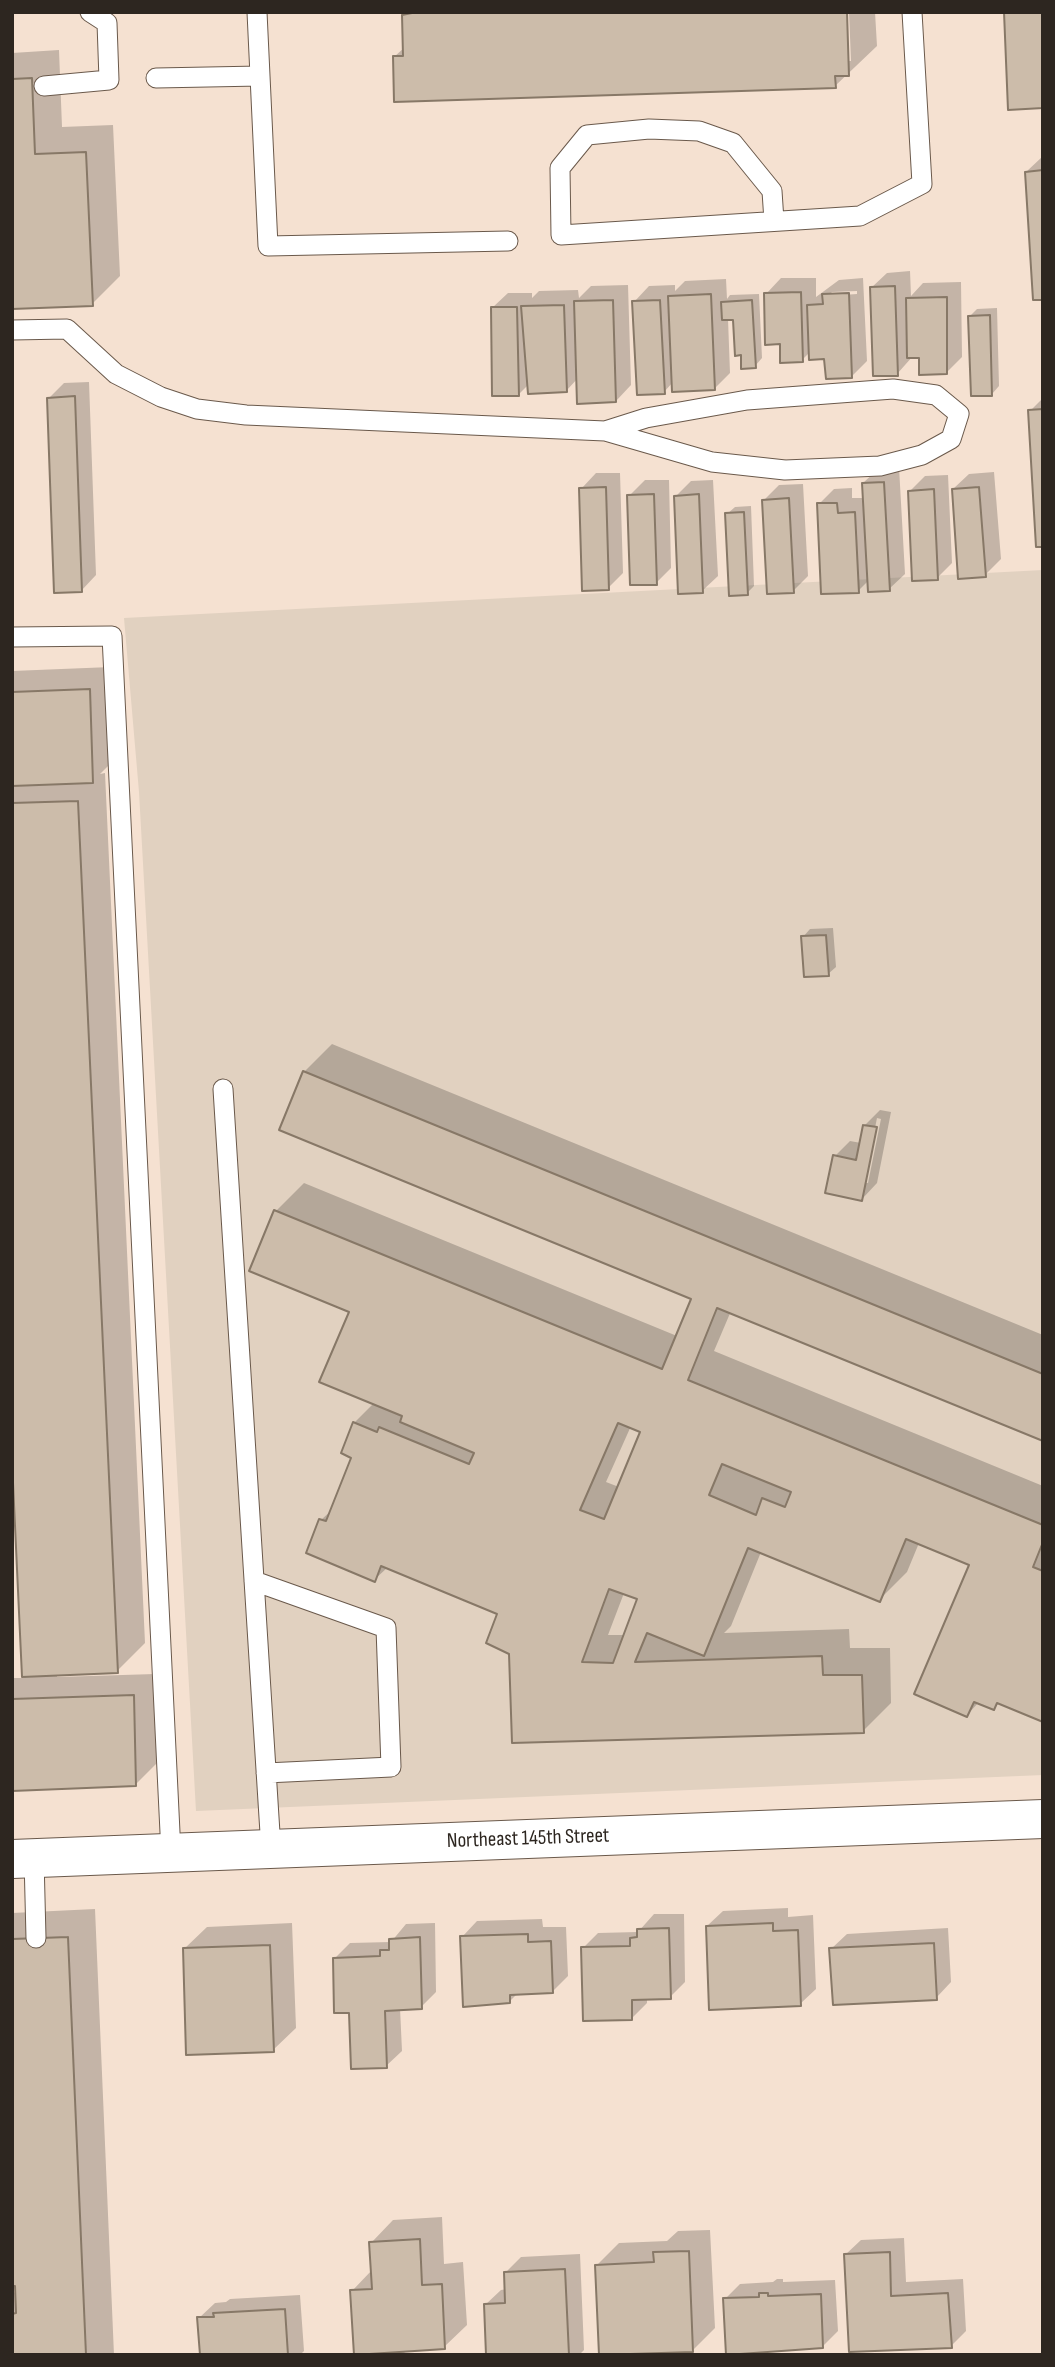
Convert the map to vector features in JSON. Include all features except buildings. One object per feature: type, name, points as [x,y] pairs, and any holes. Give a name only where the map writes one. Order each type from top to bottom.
[{"type":"street","name":"Northeast 145th Street","points":[[23,1859],[1043,1819]]},
{"type":"lane","points":[[44,86],[109,80],[107,23],[90,12]]},
{"type":"lane","points":[[257,12],[268,246],[509,241]]},
{"type":"lane","points":[[774,221],[772,191],[733,144],[699,131],[649,129],[587,135],[560,168],[561,235],[860,216],[922,184],[912,12]]},
{"type":"lane","points":[[156,78],[260,76]]},
{"type":"lane","points":[[12,330],[67,329],[116,374],[161,397],[197,409],[246,415],[605,431],[712,462],[785,470],[880,466],[922,454],[951,439],[959,414],[936,395],[893,389],[747,400],[646,418],[605,431]]},
{"type":"lane","points":[[12,637],[112,636],[171,1853]]},
{"type":"lane","points":[[223,1089],[271,1849]]},
{"type":"lane","points":[[254,1581],[386,1628],[391,1767],[266,1773]]},
{"type":"lane","points":[[23,1859],[36,1938]]},
{"type":"shaded area","points":[[1043,570],[1043,1775],[196,1811],[139,792],[124,618]]}]
